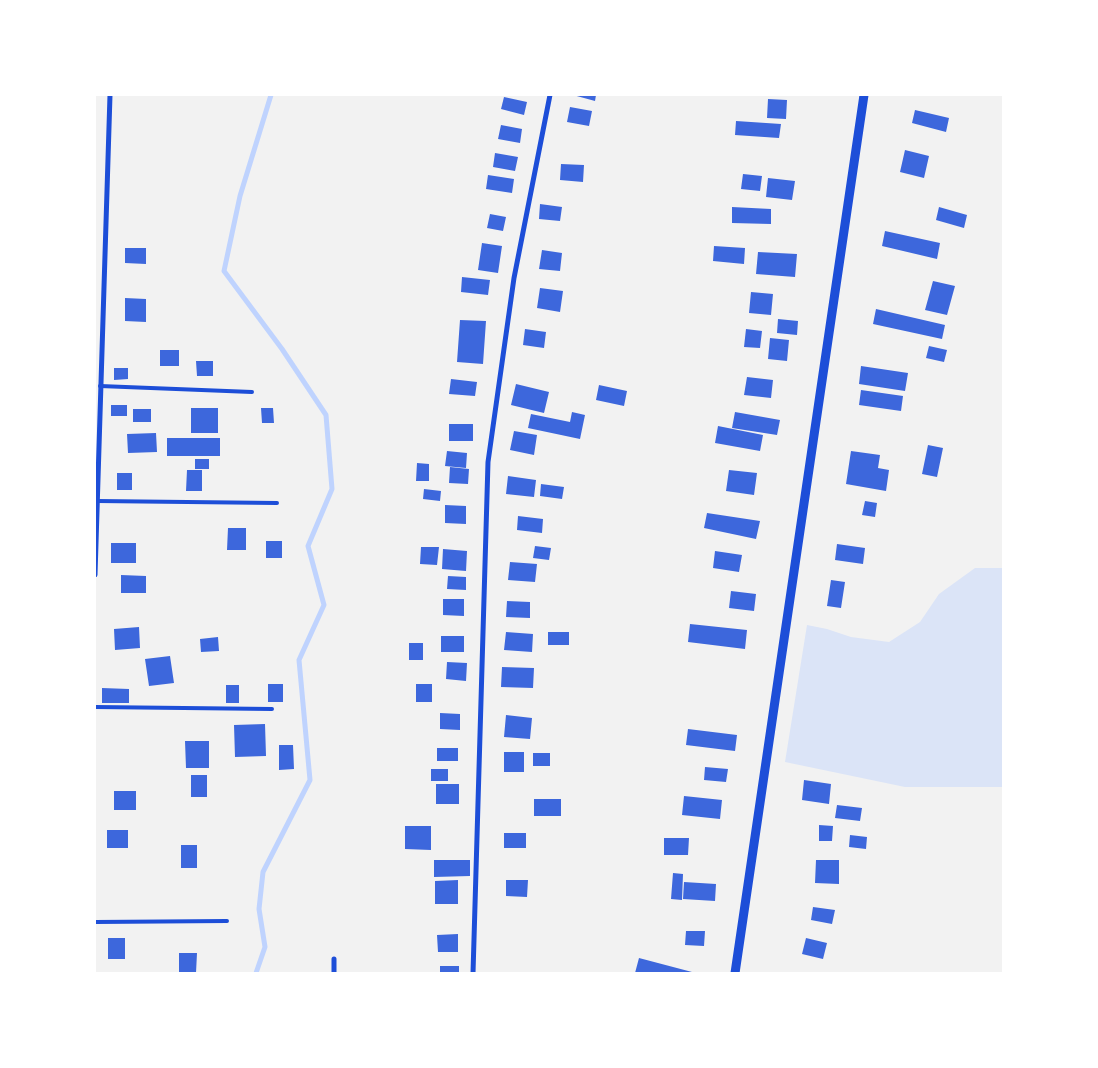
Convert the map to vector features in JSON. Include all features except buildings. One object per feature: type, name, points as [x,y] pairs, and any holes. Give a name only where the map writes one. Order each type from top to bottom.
[{"type":"street","points":[[95,575],[110,95]]},
{"type":"street","points":[[473,973],[488,462],[514,278],[550,95]]},
{"type":"street","points":[[736,973],[864,95]]},
{"type":"street","points":[[334,959],[334,973]]},
{"type":"lane","points":[[100,386],[252,392]]},
{"type":"lane","points":[[97,501],[277,503]]},
{"type":"lane","points":[[95,706],[272,709]]},
{"type":"lane","points":[[95,922],[227,922]]},
{"type":"shaded area","points":[[975,568],[1003,568],[1003,787],[905,787],[785,762],[807,625],[851,637],[889,642],[920,622],[939,594]]},
{"type":"waterway","points":[[256,973],[265,947],[259,909],[263,872],[310,780],[299,660],[324,605],[308,546],[332,489],[326,415],[282,349],[224,271],[240,196],[271,95]]}]
